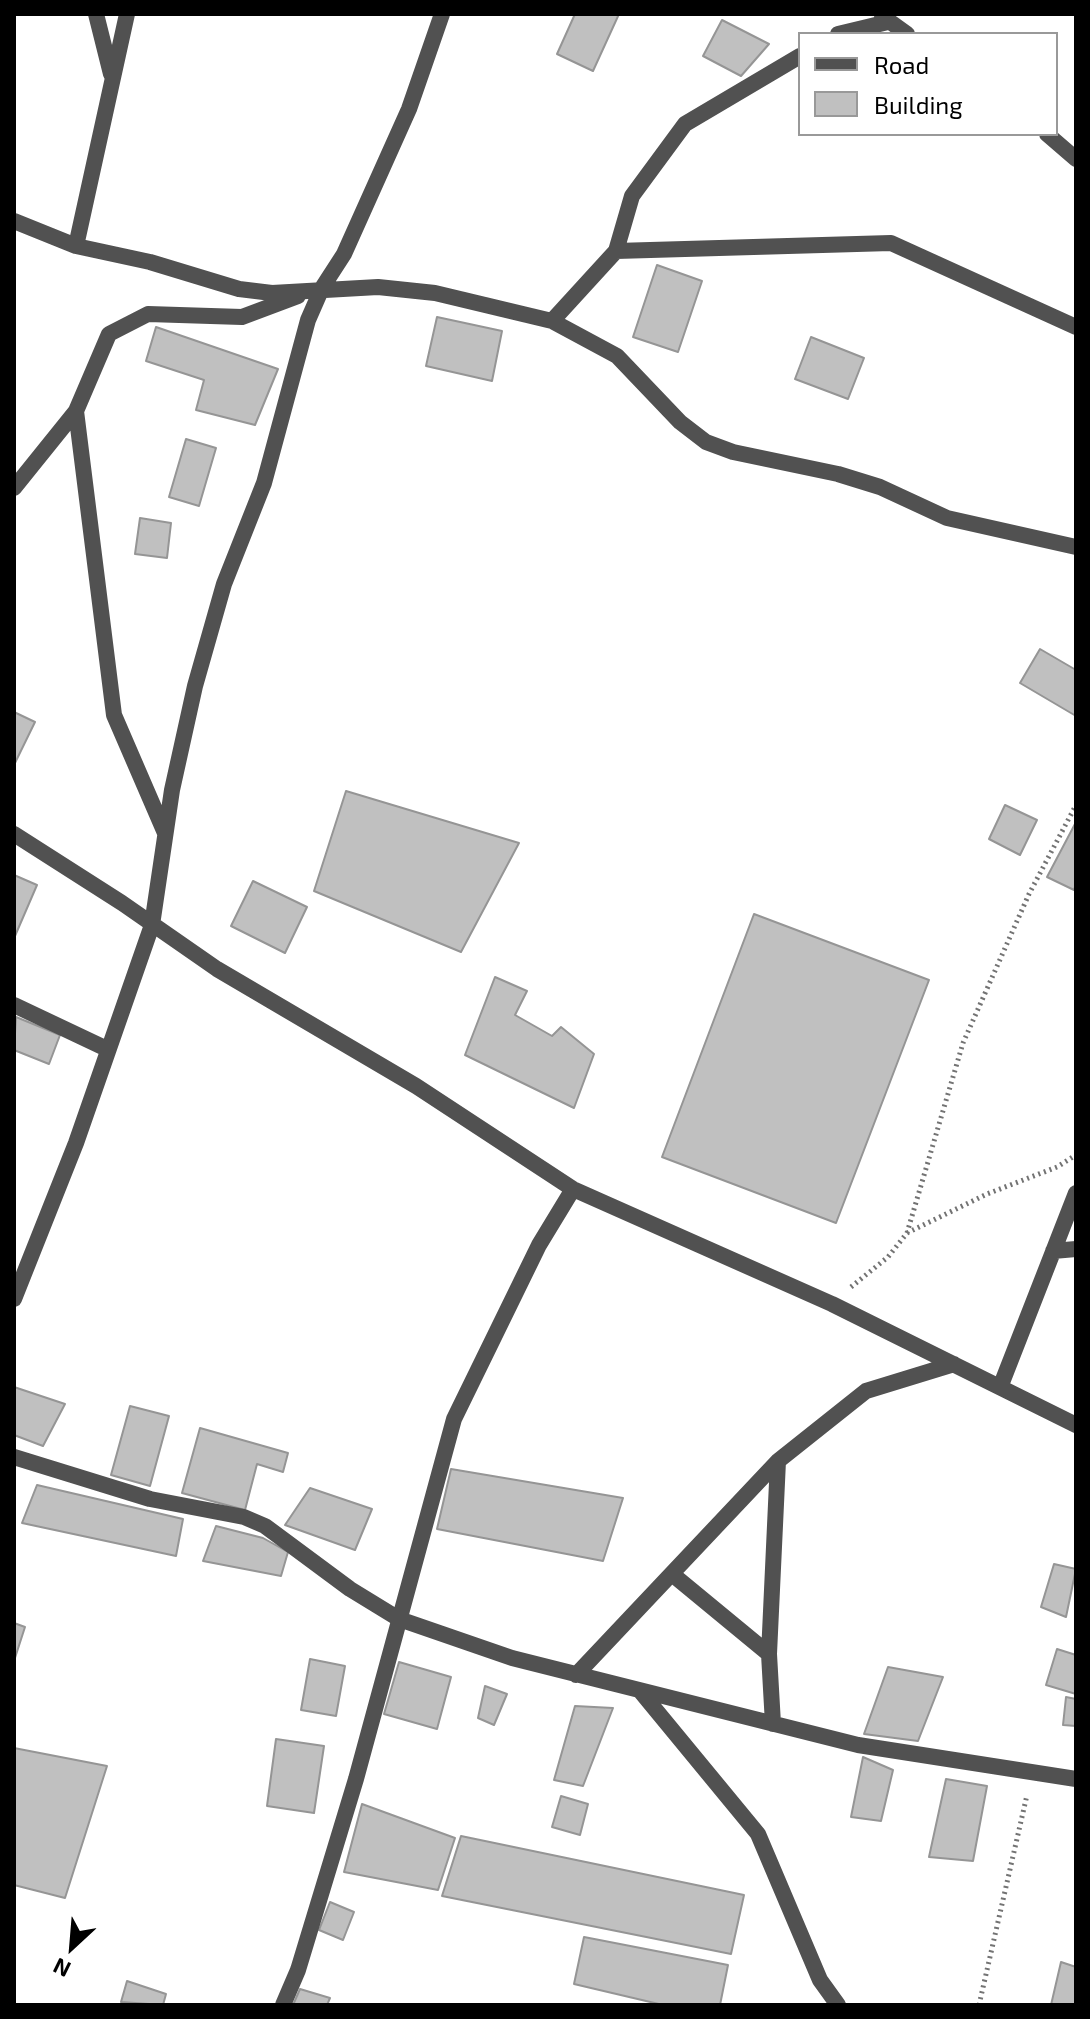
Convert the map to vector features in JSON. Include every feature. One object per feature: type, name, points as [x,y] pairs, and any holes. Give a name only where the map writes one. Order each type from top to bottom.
[{"type":"street","points":[[96,14],[112,81]]},
{"type":"street","points":[[76,246],[127,14]]},
{"type":"street","points":[[14,1299],[17,1281],[76,1143],[152,925],[165,834],[195,686],[224,584],[264,483],[308,320],[322,288],[344,254],[409,109],[442,14]]},
{"type":"street","points":[[844,32],[884,18],[904,32]]},
{"type":"street","points":[[552,321],[616,251],[632,196],[685,124],[798,57]]},
{"type":"street","points":[[1049,136],[1076,159]]},
{"type":"street","points":[[14,221],[76,246],[150,262],[239,289],[272,293],[378,287],[435,293],[552,321],[617,356],[680,422],[706,442],[733,452],[838,474],[880,487],[947,518],[1076,547]]},
{"type":"street","points":[[616,251],[891,243],[1076,327]]},
{"type":"street","points":[[14,488],[76,411],[109,334],[148,314],[242,317],[322,288]]},
{"type":"street","points":[[76,411],[114,715],[165,834]]},
{"type":"street","points":[[14,834],[217,969],[416,1086],[573,1189],[832,1304],[1001,1385],[1076,1425]]},
{"type":"street","points":[[14,1005],[37,1013],[107,1049]]},
{"type":"street","points":[[283,2005],[298,1970],[343,1822],[454,1419],[539,1245],[573,1189]]},
{"type":"street","points":[[1001,1385],[1076,1193]]},
{"type":"street","points":[[1053,1251],[1076,1249]]},
{"type":"street","points":[[576,1675],[778,1461],[866,1391],[954,1364]]},
{"type":"street","points":[[14,1457],[150,1499],[244,1517],[265,1526],[350,1589],[399,1619],[512,1658],[858,1745],[1076,1779]]},
{"type":"street","points":[[773,1724],[769,1654],[778,1461]]},
{"type":"street","points":[[672,1574],[769,1654]]},
{"type":"street","points":[[641,1692],[758,1834],[820,1980],[838,2005]]},
{"type":"path","points":[[832,1304],[888,1257],[907,1233],[963,1043],[1029,894],[1076,805]]},
{"type":"path","points":[[907,1233],[987,1194],[1057,1167],[1076,1155]]},
{"type":"path","points":[[979,2005],[1032,1773]]},
{"type":"building","points":[[575,14],[619,14],[593,71],[557,54]]},
{"type":"building","points":[[722,20],[769,44],[741,76],[703,56]]},
{"type":"building","points":[[657,265],[702,281],[678,352],[633,337]]},
{"type":"building","points":[[437,317],[502,331],[492,381],[426,366]]},
{"type":"building","points":[[156,327],[278,369],[255,425],[196,410],[204,380],[146,361]]},
{"type":"building","points":[[811,337],[864,358],[848,399],[795,379]]},
{"type":"building","points":[[186,439],[216,448],[199,506],[169,497]]},
{"type":"building","points":[[140,518],[171,523],[167,558],[135,554]]},
{"type":"building","points":[[1040,649],[1076,670],[1076,716],[1020,683]]},
{"type":"building","points":[[14,712],[35,722],[14,765]]},
{"type":"building","points":[[346,791],[519,843],[461,952],[314,891]]},
{"type":"building","points":[[1005,805],[1037,820],[1020,855],[989,839]]},
{"type":"building","points":[[1076,822],[1076,884],[1074,890],[1047,877]]},
{"type":"building","points":[[14,875],[37,885],[15,936],[14,936]]},
{"type":"building","points":[[253,881],[307,907],[285,953],[231,926]]},
{"type":"building","points":[[754,914],[929,980],[836,1223],[662,1157]]},
{"type":"building","points":[[495,977],[527,991],[515,1015],[552,1036],[561,1027],[594,1054],[574,1108],[465,1055]]},
{"type":"building","points":[[16,1017],[60,1035],[49,1064],[14,1050]]},
{"type":"building","points":[[14,1387],[65,1404],[43,1446],[14,1435]]},
{"type":"building","points":[[130,1406],[169,1416],[150,1486],[111,1475]]},
{"type":"building","points":[[200,1428],[288,1453],[283,1472],[257,1464],[245,1510],[182,1493]]},
{"type":"building","points":[[451,1469],[623,1498],[603,1561],[437,1529]]},
{"type":"building","points":[[37,1485],[183,1519],[176,1556],[22,1523]]},
{"type":"building","points":[[310,1488],[372,1509],[355,1550],[285,1525]]},
{"type":"building","points":[[216,1526],[263,1538],[288,1552],[281,1576],[203,1561]]},
{"type":"building","points":[[1054,1564],[1076,1569],[1066,1617],[1041,1607]]},
{"type":"building","points":[[14,1623],[25,1627],[14,1661]]},
{"type":"building","points":[[1057,1649],[1076,1655],[1076,1694],[1046,1685]]},
{"type":"building","points":[[310,1659],[345,1666],[336,1716],[301,1710]]},
{"type":"building","points":[[399,1662],[451,1677],[437,1729],[384,1714]]},
{"type":"building","points":[[888,1667],[943,1677],[918,1741],[864,1734]]},
{"type":"building","points":[[485,1686],[507,1694],[494,1725],[478,1718]]},
{"type":"building","points":[[1066,1697],[1076,1699],[1076,1726],[1063,1725]]},
{"type":"building","points":[[575,1706],[613,1708],[583,1786],[554,1780]]},
{"type":"building","points":[[276,1739],[324,1746],[314,1813],[267,1806]]},
{"type":"building","points":[[14,1748],[107,1766],[65,1898],[14,1885]]},
{"type":"building","points":[[863,1757],[893,1770],[881,1821],[851,1817]]},
{"type":"building","points":[[946,1779],[987,1786],[973,1861],[929,1857]]},
{"type":"building","points":[[561,1796],[588,1804],[580,1835],[552,1827]]},
{"type":"building","points":[[362,1804],[455,1838],[438,1890],[344,1872]]},
{"type":"building","points":[[461,1836],[744,1895],[731,1954],[442,1896]]},
{"type":"building","points":[[330,1902],[354,1912],[343,1940],[319,1930]]},
{"type":"building","points":[[584,1937],[728,1965],[720,2005],[663,2005],[574,1984]]},
{"type":"building","points":[[1061,1962],[1076,1967],[1076,2005],[1051,2005]]},
{"type":"building","points":[[127,1981],[166,1994],[163,2005],[121,2002]]},
{"type":"building","points":[[300,1989],[330,1998],[327,2005],[293,2005]]}]
